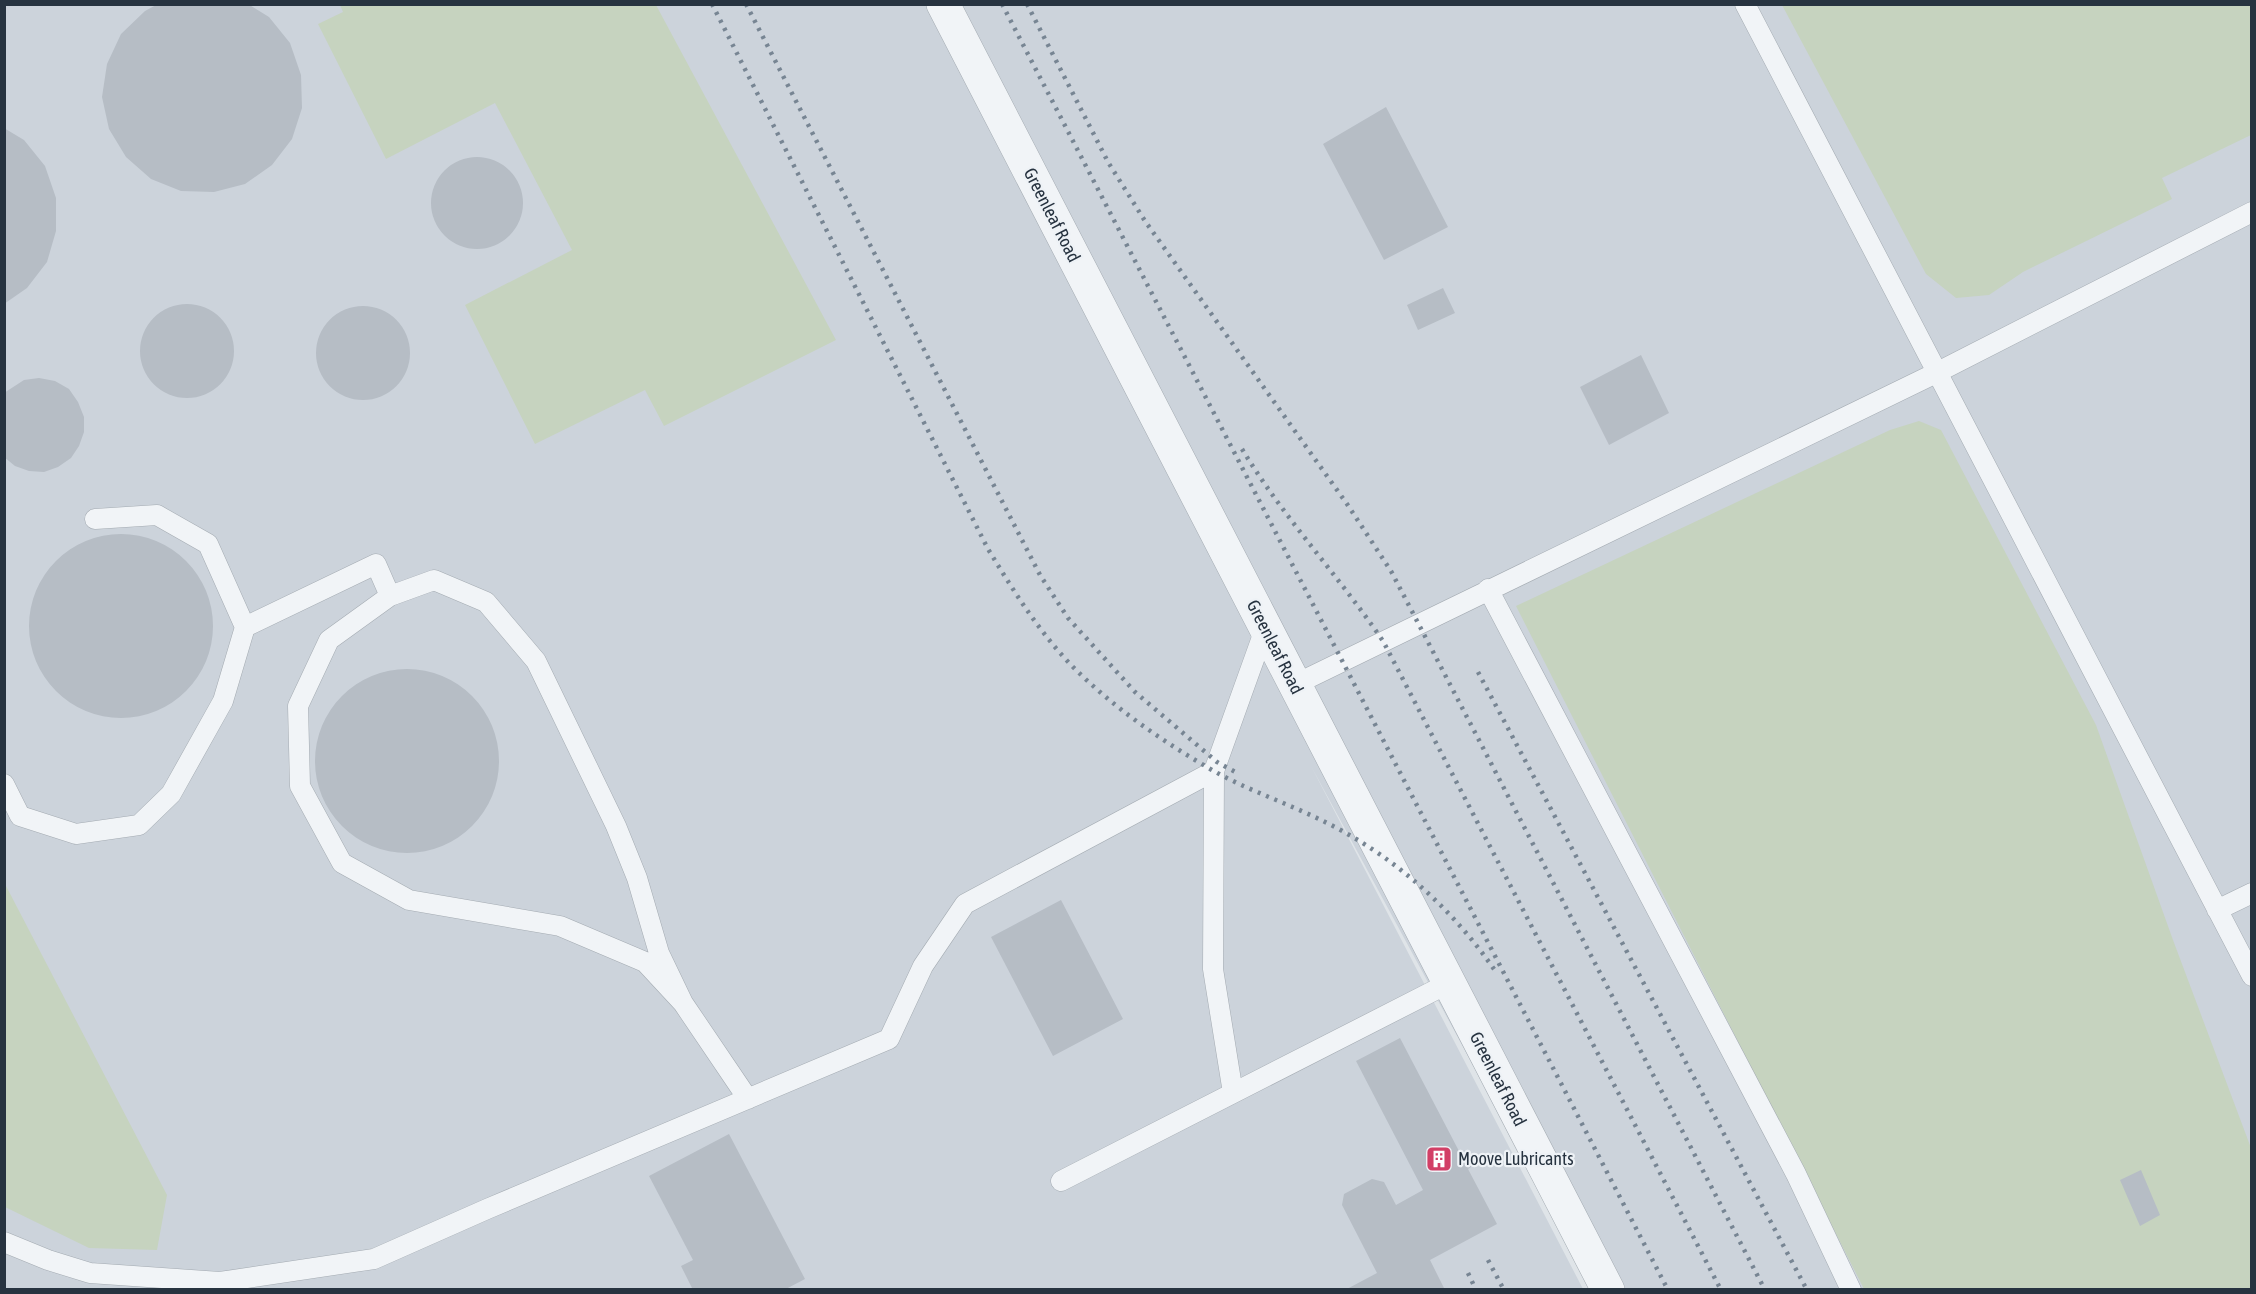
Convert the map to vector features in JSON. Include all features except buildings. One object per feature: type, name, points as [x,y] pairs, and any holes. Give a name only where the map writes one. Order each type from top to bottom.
[{"type":"street","name":"Greenleaf Road","points":[[943,4],[1608,1290]]},
{"type":"lane","points":[[1745,4],[2252,975]]},
{"type":"lane","points":[[1294,685],[1936,373],[2252,212]]},
{"type":"lane","points":[[4,784],[20,816],[76,834],[139,825],[171,794],[222,701],[245,627],[208,544],[157,515],[95,519]]},
{"type":"lane","points":[[245,627],[376,564],[390,597]]},
{"type":"lane","points":[[683,1004],[659,953],[638,878],[616,826],[536,660],[486,602],[434,580],[390,597],[329,640],[298,706],[300,786],[342,863],[408,900],[560,926],[645,962],[683,1004],[748,1099]]},
{"type":"lane","points":[[1488,590],[1796,1173],[1851,1290]]},
{"type":"lane","points":[[1233,1093],[1213,969],[1214,771],[1265,628]]},
{"type":"lane","points":[[4,1242],[48,1260],[90,1273],[220,1282],[374,1259],[889,1039],[923,966],[965,904],[1214,771]]},
{"type":"lane","points":[[2217,910],[2252,893]]},
{"type":"lane","points":[[1062,1181],[1449,983]]},
{"type":"shaded area","points":[[5,5],[2251,5],[2251,1289],[1594,1289],[1311,766],[1583,1289],[5,1290]]},
{"type":"green space","points":[[340,5],[656,5],[836,340],[664,426],[645,390],[535,444],[465,305],[572,250],[495,103],[386,159],[318,24],[343,12]]},
{"type":"green space","points":[[1782,5],[2251,5],[2251,135],[2162,178],[2172,199],[2023,272],[1989,295],[1956,298],[1926,274]]},
{"type":"green space","points":[[1919,421],[1941,430],[2096,725],[2251,1148],[2251,1289],[1864,1289],[1516,606],[1890,430]]},
{"type":"green space","points":[[5,884],[167,1195],[157,1250],[89,1248],[5,1207]]},
{"type":"railway","points":[[712,4],[988,549],[1049,640],[1073,667],[1105,696],[1139,723],[1175,747],[1225,777],[1309,814],[1349,835],[1397,867],[1419,885],[1460,926],[1496,972]]},
{"type":"railway","points":[[746,4],[1040,575],[1068,618],[1135,692],[1217,762],[1239,774]]},
{"type":"railway","points":[[1002,4],[1668,1290]]},
{"type":"railway","points":[[1027,4],[1108,162],[1145,221],[1347,504],[1391,571],[1765,1290]]},
{"type":"railway","points":[[1242,449],[1275,498],[1383,641],[1721,1290]]},
{"type":"railway","points":[[1478,672],[1807,1290]]},
{"type":"railway","points":[[1488,1260],[1504,1290]]},
{"type":"railway","points":[[1468,1273],[1476,1290]]},
{"type":"place","name":"Moove Lubricants","points":[[1439,1159]]}]
